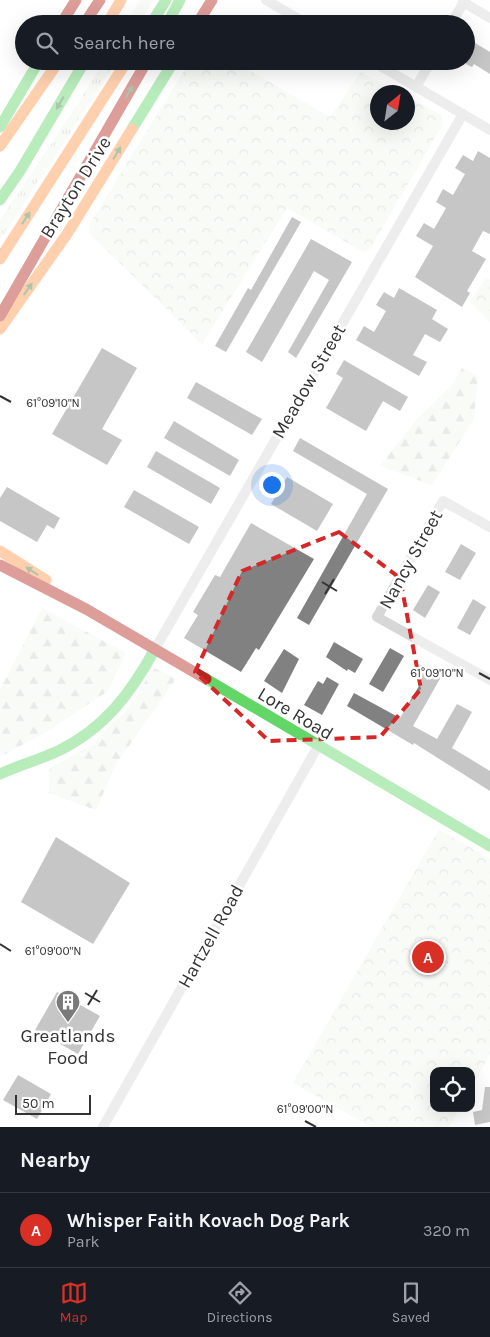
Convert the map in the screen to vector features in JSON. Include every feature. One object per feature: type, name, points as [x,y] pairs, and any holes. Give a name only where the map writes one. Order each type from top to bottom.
[{"type":"main road","points":[[67,15],[76,0]]},
{"type":"main road","points":[[90,15],[100,0]]},
{"type":"main road","points":[[112,15],[121,0]]},
{"type":"main road","points":[[157,15],[166,0]]},
{"type":"main road","points":[[172,15],[180,0]]},
{"type":"main road","points":[[203,15],[212,0]]},
{"type":"main road","points":[[0,127],[34,70]]},
{"type":"main road","points":[[0,146],[53,70]]},
{"type":"main road","points":[[0,200],[20,171],[80,70]]},
{"type":"main road","points":[[0,259],[121,70]]},
{"type":"main road","points":[[0,316],[142,70]]},
{"type":"main road","name":"Brayton Drive","points":[[0,329],[67,234],[168,70]]},
{"type":"main road","name":"Lore Road","points":[[0,551],[52,584],[86,609]]},
{"type":"main road","name":"Lore Road","points":[[0,565],[86,609],[156,649],[490,846]]},
{"type":"main road","points":[[0,774],[64,748],[92,732],[117,710],[156,649]]},
{"type":"street","points":[[266,0],[292,15]]},
{"type":"street","points":[[456,15],[464,1],[490,18]]},
{"type":"street","points":[[387,70],[490,130]]},
{"type":"street","points":[[416,87],[426,70]]},
{"type":"street","name":"Meadow Street","points":[[156,649],[463,114]]},
{"type":"street","name":"Nancy Street","points":[[490,527],[442,501],[377,617],[490,680]]},
{"type":"street","name":"Hartzell Road","points":[[103,1127],[318,746]]},
{"type":"highlighted area","points":[[339,532],[400,578],[421,689],[380,737],[269,741],[195,672],[242,571]]},
{"type":"green space","points":[[140,0],[153,0],[144,15],[131,15]]},
{"type":"green space","points":[[99,70],[111,70],[0,240],[0,220]]},
{"type":"green space","points":[[184,70],[249,70],[330,117],[361,72],[385,85],[370,85],[370,130],[415,130],[415,101],[441,115],[443,124],[370,249],[363,252],[287,208],[202,344],[90,234],[90,223]]},
{"type":"green space","points":[[486,278],[490,279],[490,322],[470,302]]},
{"type":"green space","points":[[462,368],[478,376],[474,419],[432,485],[380,466],[417,419],[451,386]]},
{"type":"green space","points":[[42,608],[126,653],[108,691],[48,731],[0,757],[0,690]]},
{"type":"green space","points":[[154,668],[176,679],[116,764],[96,810],[49,793],[50,768],[94,744],[111,723],[123,715]]},
{"type":"green space","points":[[439,829],[490,859],[490,1055],[475,1081],[475,1067],[430,1067],[430,1112],[458,1112],[449,1127],[371,1127],[293,1083]]},
{"type":"building","points":[[475,43],[490,52],[490,74],[475,65]]},
{"type":"building","points":[[478,151],[490,158],[490,234],[483,231],[472,251],[486,259],[467,291],[470,293],[462,307],[415,277],[433,246],[416,236],[424,223],[434,229],[446,208],[436,202],[443,189],[453,195],[465,174],[455,168],[463,155],[473,161]]},
{"type":"building","points":[[292,217],[301,222],[226,352],[215,346],[248,288],[251,290]]},
{"type":"building","points":[[311,239],[352,262],[296,358],[288,352],[329,280],[314,271],[262,362],[246,352]]},
{"type":"building","points":[[399,288],[437,310],[432,319],[448,329],[440,342],[425,334],[413,355],[427,362],[419,376],[356,340],[364,326],[374,332],[386,311],[376,305],[384,292],[394,298]]},
{"type":"building","points":[[102,348],[137,368],[102,429],[122,440],[107,465],[52,434]]},
{"type":"building","points":[[344,360],[408,397],[400,411],[383,401],[366,431],[326,408],[343,378],[336,374]]},
{"type":"building","points":[[196,382],[262,419],[252,435],[187,398]]},
{"type":"building","points":[[174,421],[239,460],[230,476],[164,438]]},
{"type":"building","points":[[300,438],[388,489],[309,625],[297,618],[367,494],[293,451]]},
{"type":"building","points":[[156,451],[220,488],[211,504],[147,467]]},
{"type":"building","points":[[287,477],[333,504],[317,531],[271,504]]},
{"type":"building","points":[[7,487],[60,518],[54,529],[47,525],[37,542],[0,521],[0,498]]},
{"type":"building","points":[[134,490],[199,527],[189,544],[124,507]]},
{"type":"building","points":[[251,523],[314,559],[259,650],[256,648],[241,672],[184,638],[198,615],[193,612],[215,575],[220,577]]},
{"type":"building","points":[[461,544],[476,553],[460,580],[445,572]]},
{"type":"building","points":[[428,585],[440,592],[425,618],[413,610]]},
{"type":"building","points":[[473,599],[486,607],[470,635],[457,628]]},
{"type":"building","points":[[334,642],[363,659],[355,673],[348,669],[347,671],[326,657]]},
{"type":"building","points":[[390,648],[404,656],[383,692],[369,684]]},
{"type":"building","points":[[284,649],[299,659],[282,693],[264,681]]},
{"type":"building","points":[[420,665],[441,677],[413,726],[437,739],[457,704],[472,712],[452,748],[490,771],[490,791],[414,743],[413,745],[347,706],[354,693],[400,718],[422,681],[414,676]]},
{"type":"building","points":[[327,677],[339,684],[322,715],[304,705],[318,681],[323,684]]},
{"type":"building","points":[[56,837],[130,883],[93,944],[21,902]]},
{"type":"building","name":"Greatlands Food","points":[[57,992],[100,1016],[78,1054],[35,1030]]},
{"type":"building","points":[[18,1075],[51,1094],[37,1119],[3,1100]]},
{"type":"building","points":[[485,1087],[490,1087],[490,1122],[475,1125],[473,1112],[482,1110]]},
{"type":"traffic: fast","points":[[157,15],[166,0]]},
{"type":"traffic: fast","points":[[172,15],[180,0]]},
{"type":"traffic: fast","points":[[0,127],[34,70]]},
{"type":"traffic: fast","points":[[0,200],[20,171],[80,70]]},
{"type":"traffic: fast","points":[[132,129],[168,70]]},
{"type":"traffic: fast","points":[[0,774],[58,751],[103,721],[126,695],[155,649]]},
{"type":"traffic: fast","points":[[206,679],[490,846]]},
{"type":"traffic: slow","points":[[112,15],[121,0]]},
{"type":"traffic: slow","points":[[0,146],[53,70]]},
{"type":"traffic: slow","points":[[0,259],[121,70]]},
{"type":"traffic: slow","points":[[0,329],[67,234],[132,129]]},
{"type":"traffic: slow","points":[[0,551],[46,580]]},
{"type":"traffic: jam","points":[[67,15],[76,0]]},
{"type":"traffic: jam","points":[[90,15],[100,0]]},
{"type":"traffic: jam","points":[[203,15],[212,0]]},
{"type":"traffic: jam","points":[[0,316],[142,70]]},
{"type":"traffic: jam","points":[[0,565],[86,609],[206,679]]},
{"type":"place","name":"Whisper Faith Kovach Dog Park","points":[[428,957]]},
{"type":"place","name":"Greatlands Food","points":[[68,1023]]}]
